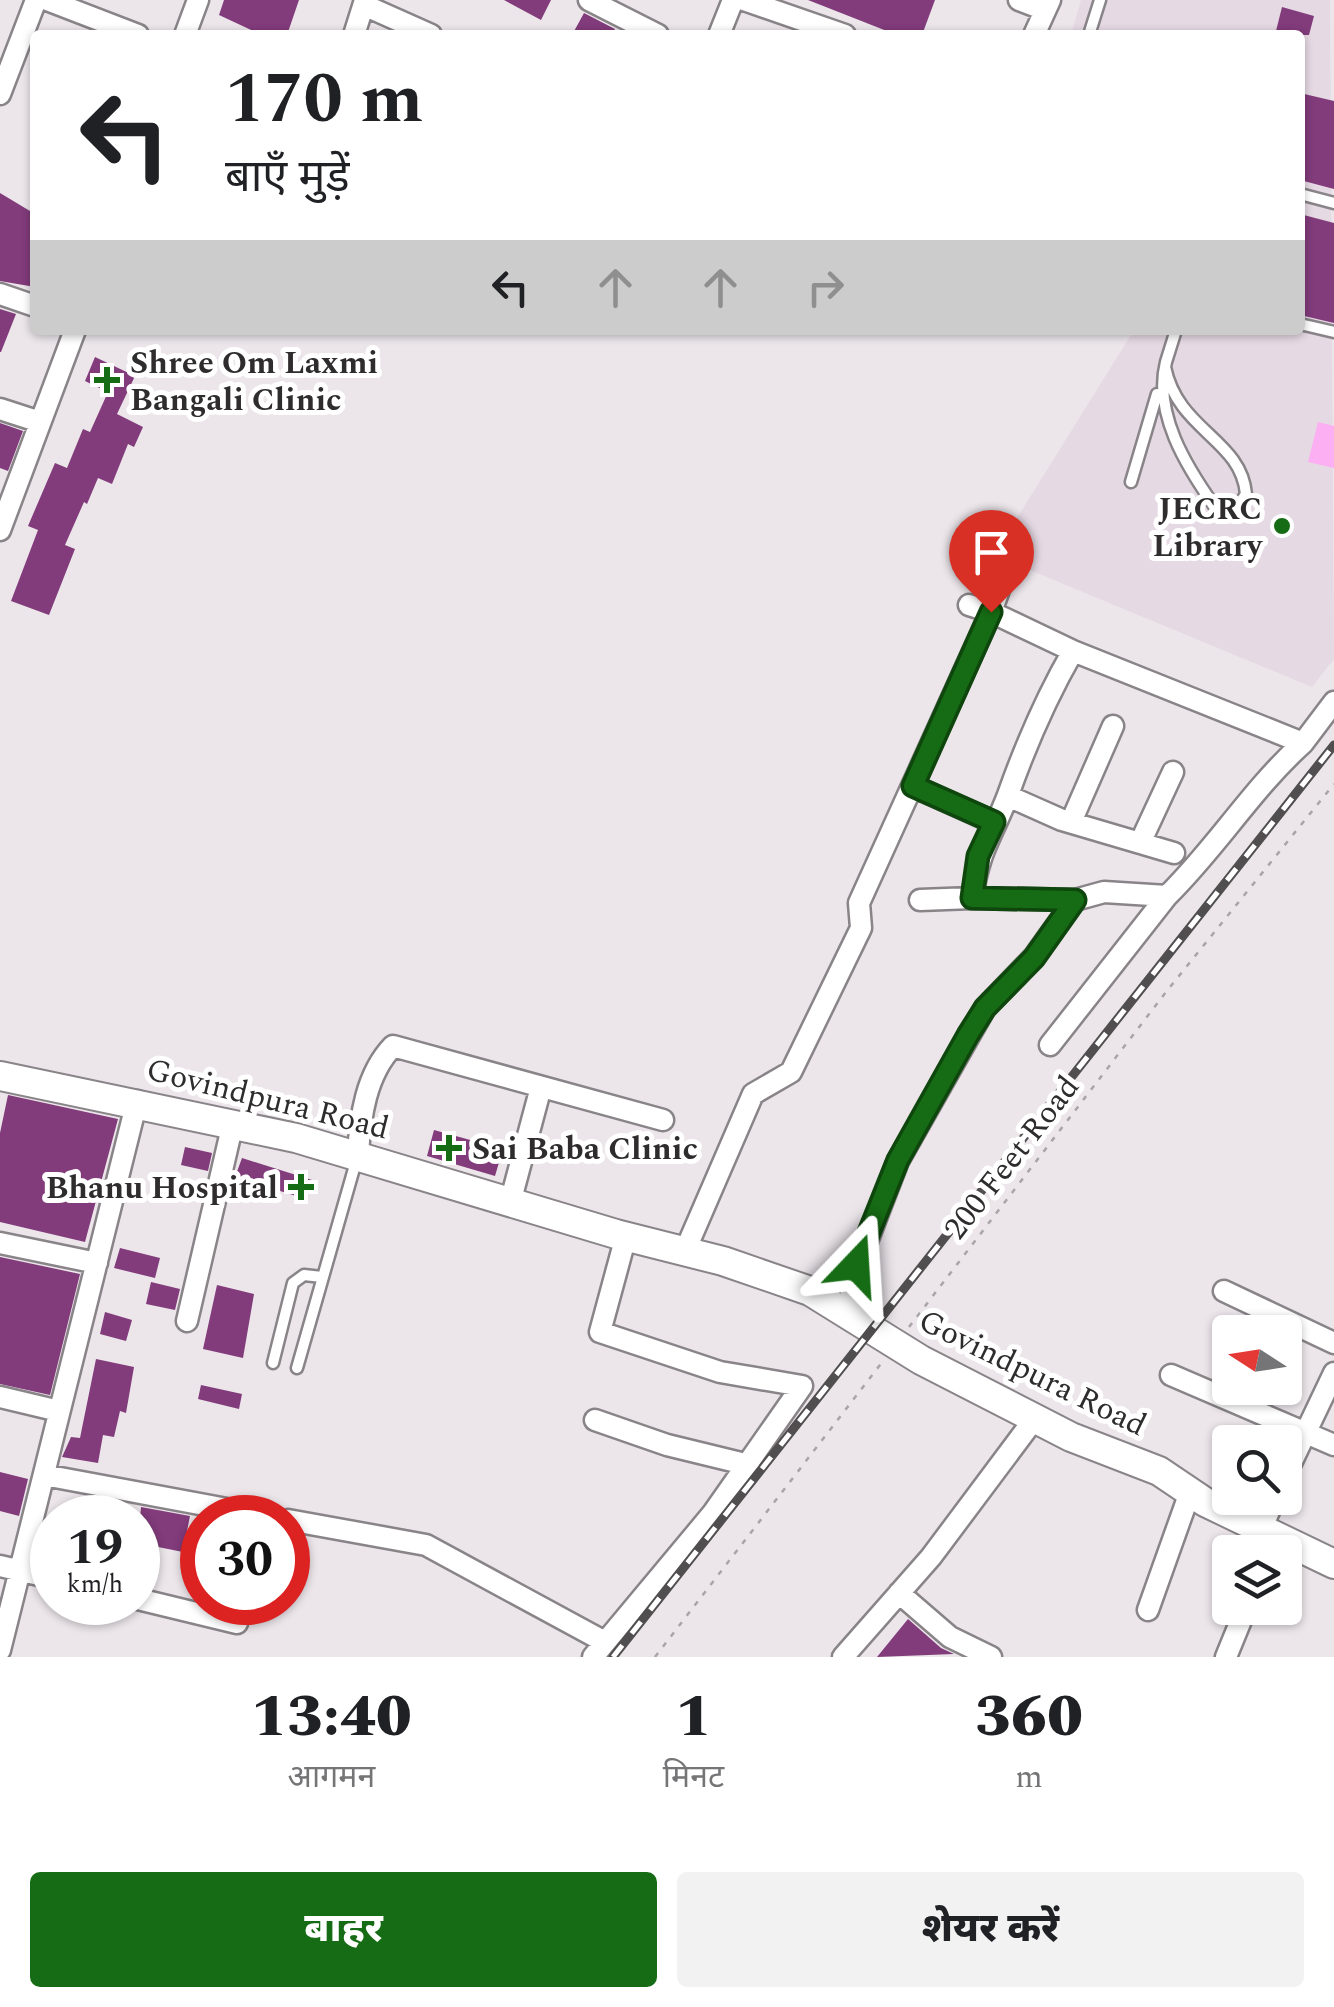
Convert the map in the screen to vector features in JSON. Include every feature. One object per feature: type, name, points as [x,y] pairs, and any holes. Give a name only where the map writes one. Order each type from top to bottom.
[{"type":"street","points":[[0,94],[36,0]]},
{"type":"street","points":[[47,0],[125,30]]},
{"type":"street","points":[[187,30],[198,0]]},
{"type":"street","points":[[589,0],[648,30]]},
{"type":"street","points":[[721,30],[732,0]]},
{"type":"street","points":[[744,0],[830,30]]},
{"type":"street","points":[[1019,0],[1048,5],[1036,30]]},
{"type":"street","points":[[356,30],[364,2],[421,30]]},
{"type":"street","points":[[0,294],[30,304]]},
{"type":"street","points":[[0,530],[73,335]]},
{"type":"street","points":[[0,409],[40,422]]},
{"type":"street","points":[[685,1251],[753,1094],[790,1072],[841,962],[862,928],[858,904],[1000,587]]},
{"type":"street","points":[[969,605],[1073,652],[1303,742]]},
{"type":"street","points":[[972,898],[978,856],[1008,796],[1034,724],[1073,652]]},
{"type":"street","points":[[1050,1045],[1166,896],[1223,835],[1259,782],[1303,742],[1334,702]]},
{"type":"street","points":[[1071,822],[1113,726]]},
{"type":"street","points":[[1140,843],[1173,772]]},
{"type":"street","points":[[913,786],[994,822]]},
{"type":"street","points":[[1008,796],[1071,822],[1174,853]]},
{"type":"street","points":[[920,900],[1075,900],[1104,892],[1166,896]]},
{"type":"street","points":[[854,1316],[850,1286],[898,1160],[985,1008],[1034,958],[1075,900]]},
{"type":"street","points":[[358,1155],[377,1062],[393,1046],[662,1120]]},
{"type":"street","name":"Govindpura Road","points":[[0,1076],[137,1101],[358,1155],[810,1291],[896,1344],[1036,1418],[1159,1472],[1265,1535]]},
{"type":"street","points":[[510,1203],[541,1088]]},
{"type":"street","points":[[0,1650],[10,1568],[44,1475],[137,1101]]},
{"type":"street","points":[[188,1321],[233,1123]]},
{"type":"street","points":[[310,1524],[426,1545],[599,1649],[749,1465],[802,1386],[720,1372],[600,1332],[626,1236]]},
{"type":"street","points":[[0,1243],[96,1263]]},
{"type":"street","points":[[1224,1291],[1334,1344]]},
{"type":"street","points":[[1302,1440],[1334,1373]]},
{"type":"street","points":[[1172,1375],[1334,1444]]},
{"type":"street","points":[[0,1398],[60,1411]]},
{"type":"street","points":[[843,1657],[899,1593],[1036,1418]]},
{"type":"street","points":[[595,1420],[667,1445],[749,1465]]},
{"type":"street","points":[[44,1475],[180,1500]]},
{"type":"street","points":[[1148,1610],[1190,1492]]},
{"type":"street","name":"Govindpura Road","points":[[1302,1551],[1334,1564]]},
{"type":"street","points":[[899,1593],[964,1651],[991,1657]]},
{"type":"street","points":[[1226,1657],[1239,1625]]},
{"type":"lane","points":[[1091,30],[1100,0]]},
{"type":"lane","points":[[1305,195],[1334,203]]},
{"type":"lane","points":[[1305,325],[1334,332]]},
{"type":"lane","points":[[1131,482],[1175,335]]},
{"type":"lane","points":[[1160,388],[1164,414],[1215,508],[1237,508],[1246,494],[1238,468],[1223,446],[1183,411],[1170,394],[1165,367]]},
{"type":"lane","points":[[297,1368],[358,1155]]},
{"type":"lane","points":[[273,1363],[294,1283],[304,1275],[322,1278]]},
{"type":"path","name":"200 Feet Road","points":[[656,1657],[1166,992],[1334,784]]},
{"type":"shaded area","points":[[1081,0],[1330,0],[1334,659],[1312,687],[994,555],[1131,335],[1305,335],[1305,30],[1072,30]]},
{"type":"shaded area","points":[[1318,422],[1334,426],[1334,468],[1308,462]]},
{"type":"building","points":[[224,0],[299,0],[289,30],[251,30],[219,15]]},
{"type":"building","points":[[504,0],[551,0],[541,20]]},
{"type":"building","points":[[808,0],[935,0],[924,30],[884,30]]},
{"type":"building","points":[[1282,7],[1314,16],[1309,35],[1305,35],[1305,30],[1276,30]]},
{"type":"building","points":[[584,13],[615,29],[614,30],[575,30]]},
{"type":"building","points":[[1305,94],[1334,101],[1334,189],[1305,181]]},
{"type":"building","points":[[0,193],[30,211],[30,286],[0,281]]},
{"type":"building","points":[[1305,215],[1334,223],[1334,323],[1305,316]]},
{"type":"building","points":[[0,309],[16,314],[1,352],[0,352]]},
{"type":"building","points":[[95,357],[135,376],[117,414],[143,427],[134,447],[128,444],[112,484],[98,478],[87,504],[84,502],[65,545],[75,549],[49,615],[11,601],[38,530],[28,526],[55,463],[67,468],[83,429],[90,432],[108,392],[85,381]]},
{"type":"building","points":[[0,423],[23,431],[8,471],[0,468]]},
{"type":"building","points":[[8,1095],[118,1119],[85,1242],[0,1222],[0,1133]]},
{"type":"building","points":[[434,1130],[503,1149],[495,1176],[427,1156]]},
{"type":"building","points":[[185,1147],[212,1153],[208,1171],[181,1165]]},
{"type":"building","points":[[242,1158],[312,1180],[306,1199],[235,1177]]},
{"type":"building","points":[[120,1248],[160,1258],[155,1278],[114,1268]]},
{"type":"building","points":[[0,1257],[80,1274],[50,1395],[0,1384]]},
{"type":"building","points":[[151,1282],[180,1289],[175,1310],[146,1304]]},
{"type":"building","points":[[217,1285],[254,1294],[243,1358],[203,1349]]},
{"type":"building","points":[[105,1312],[132,1320],[126,1341],[100,1334]]},
{"type":"building","points":[[96,1359],[134,1367],[126,1413],[120,1411],[114,1437],[103,1435],[98,1463],[62,1457],[71,1437],[80,1438]]},
{"type":"building","points":[[201,1385],[242,1394],[239,1409],[198,1399]]},
{"type":"building","points":[[0,1472],[28,1479],[19,1516],[0,1511]]},
{"type":"building","points":[[160,1510],[180,1514],[180,1551],[160,1547]]},
{"type":"building","points":[[908,1619],[941,1648],[954,1654],[877,1657]]},
{"type":"railway","points":[[613,1657],[1334,745]]},
{"type":"place","name":"Shree Om Laxmi Bangali Clinic","points":[[107,380]]},
{"type":"place","name":"JECRC Library","points":[[1282,526]]},
{"type":"place","name":"Sai Baba Clinic","points":[[449,1148]]},
{"type":"place","name":"Bhanu Hospital","points":[[301,1187]]},
{"type":"route","points":[[856,1265],[898,1160],[968,1035],[985,1008],[1034,958],[1075,900],[972,898],[978,856],[994,822],[913,786],[991,612]]}]
